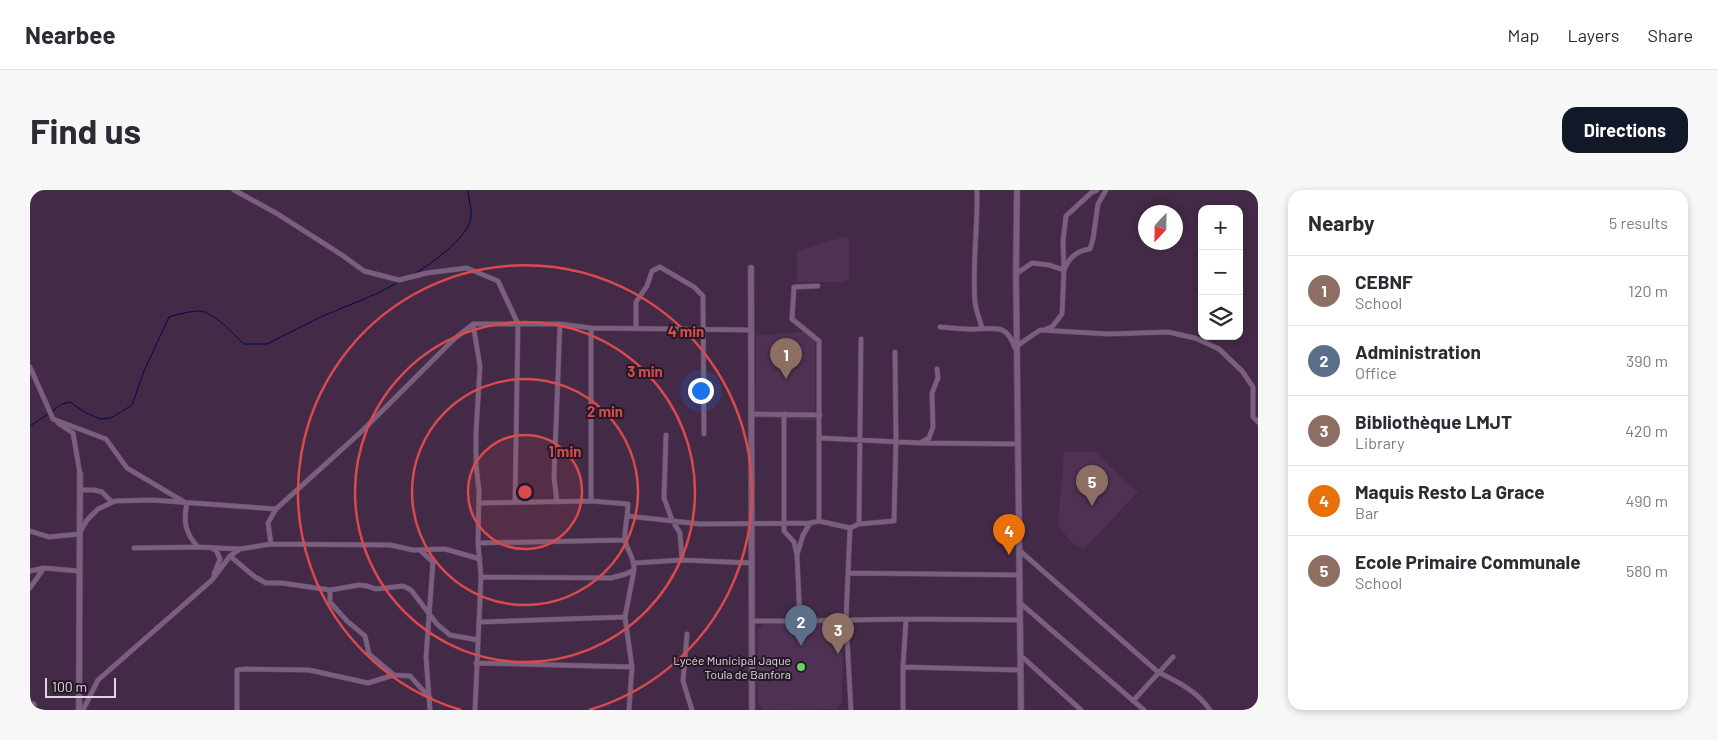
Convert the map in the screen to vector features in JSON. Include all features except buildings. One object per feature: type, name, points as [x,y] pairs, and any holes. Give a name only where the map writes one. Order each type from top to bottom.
[{"type":"street","points":[[234,190],[342,255],[364,271],[399,280],[427,273],[467,268],[498,281],[518,324],[515,502]]},
{"type":"street","points":[[977,190],[974,257],[976,304],[982,328]]},
{"type":"street","points":[[1017,190],[1020,710]]},
{"type":"street","points":[[1017,349],[1040,330],[1052,327],[1062,314],[1063,241],[1066,216],[1091,193],[1097,190]]},
{"type":"street","points":[[1064,270],[1066,264],[1075,254],[1090,250],[1098,204],[1106,190]]},
{"type":"street","points":[[1016,274],[1032,263],[1049,265],[1064,270]]},
{"type":"street","points":[[636,328],[636,302],[647,286],[652,271],[660,267],[694,287],[703,296],[704,434]]},
{"type":"street","points":[[751,268],[752,710]]},
{"type":"street","points":[[818,286],[794,287],[792,319],[819,341],[819,521]]},
{"type":"street","points":[[473,324],[480,366],[476,464],[481,577],[475,710]]},
{"type":"street","points":[[271,544],[268,523],[276,510],[361,432],[453,340],[473,324],[560,324],[592,328],[752,330]]},
{"type":"street","points":[[558,502],[554,478],[560,324]]},
{"type":"street","points":[[940,327],[977,329],[987,327],[1002,330],[1012,338],[1017,349]]},
{"type":"street","points":[[591,501],[592,328]]},
{"type":"street","points":[[1040,330],[1109,334],[1168,332],[1194,338],[1219,349],[1242,371],[1252,387],[1253,417],[1258,422]]},
{"type":"street","points":[[858,524],[861,339]]},
{"type":"street","points":[[628,516],[700,524],[810,523],[819,521],[850,528],[858,524],[894,521],[896,441],[895,352]]},
{"type":"street","points":[[30,367],[52,419],[73,433],[80,474],[78,710]]},
{"type":"street","points":[[920,443],[929,438],[933,427],[932,393],[938,378],[937,369]]},
{"type":"street","points":[[751,414],[820,415]]},
{"type":"street","points":[[784,414],[783,523],[784,531],[794,542],[797,554],[800,621]]},
{"type":"street","points":[[52,419],[106,439],[127,468],[187,503]]},
{"type":"street","points":[[666,435],[664,498],[672,520],[680,533],[682,560]]},
{"type":"street","points":[[820,438],[920,443],[1018,444]]},
{"type":"street","points":[[80,490],[102,492],[112,502]]},
{"type":"street","points":[[79,534],[87,520],[98,510],[112,502],[152,500],[276,510]]},
{"type":"street","points":[[479,503],[591,501],[628,504],[625,540],[635,563],[625,617],[632,667],[629,710]]},
{"type":"street","points":[[187,503],[185,514],[187,534],[198,547]]},
{"type":"street","points":[[797,554],[810,523]]},
{"type":"street","points":[[850,528],[846,620],[851,710]]},
{"type":"street","points":[[30,531],[49,536],[79,534]]},
{"type":"street","points":[[478,542],[625,540]]},
{"type":"street","points":[[134,548],[198,547],[240,549],[271,544],[390,545],[414,550],[445,549],[480,559]]},
{"type":"street","points":[[211,548],[216,550],[220,559],[212,580]]},
{"type":"street","points":[[83,710],[98,680],[212,580],[230,556],[240,549]]},
{"type":"street","points":[[420,550],[433,562],[426,657],[430,710]]},
{"type":"street","points":[[1019,550],[1158,672],[1184,686],[1202,699],[1210,710]]},
{"type":"street","points":[[230,556],[266,584],[282,583],[330,590],[359,585],[376,589],[403,586],[411,590],[437,624],[450,636],[478,640]]},
{"type":"street","points":[[635,563],[682,560],[751,562]]},
{"type":"street","points":[[30,571],[44,568],[79,571]]},
{"type":"street","points":[[30,588],[44,568]]},
{"type":"street","points":[[481,577],[611,578],[634,570]]},
{"type":"street","points":[[848,573],[1019,575]]},
{"type":"street","points":[[330,590],[330,602],[347,621],[365,636],[369,654],[394,675]]},
{"type":"street","points":[[1020,602],[1144,710]]},
{"type":"street","points":[[480,622],[625,617]]},
{"type":"street","points":[[903,710],[906,619]]},
{"type":"street","points":[[752,620],[1020,620]]},
{"type":"street","points":[[687,634],[683,680],[692,710]]},
{"type":"street","points":[[1020,655],[1081,710]]},
{"type":"street","points":[[1133,701],[1173,657]]},
{"type":"street","points":[[476,663],[632,667]]},
{"type":"street","points":[[903,667],[1020,670]]},
{"type":"street","points":[[238,710],[237,670],[309,670],[368,682],[394,675],[410,676],[430,698]]},
{"type":"street","points":[[30,703],[34,704],[34,710]]},
{"type":"shaded area","points":[[844,237],[849,240],[849,279],[844,282],[797,282],[797,251]]},
{"type":"shaded area","points":[[804,332],[815,341],[815,420],[755,418],[756,335]]},
{"type":"shaded area","points":[[1064,452],[1095,452],[1138,492],[1084,549],[1075,546],[1058,526]]},
{"type":"shaded area","name":"Lycée Municipal Jaque Toula de Banfora","points":[[763,624],[838,624],[843,629],[842,704],[836,709],[764,710],[758,704],[758,629]]},
{"type":"waterway","points":[[414,274],[448,250],[464,233],[471,217],[468,190]]},
{"type":"waterway","points":[[51,412],[62,404],[70,402],[86,413],[100,419],[111,418],[132,405],[144,371],[169,317],[192,312],[205,312],[244,344],[267,344],[323,316],[376,294],[399,282]]},
{"type":"waterway","points":[[30,426],[48,414]]},
{"type":"place","name":"CEBNF","points":[[786,379]]},
{"type":"place","name":"Ecole Primaire Communale","points":[[1092,506]]},
{"type":"place","name":"Maquis Resto La Grace","points":[[1009,555]]},
{"type":"place","name":"Administration","points":[[801,646]]},
{"type":"place","name":"Bibliothèque LMJT","points":[[838,654]]},
{"type":"place","name":"Lycée Municipal Jaque Toula de Banfora","points":[[801,667]]}]
